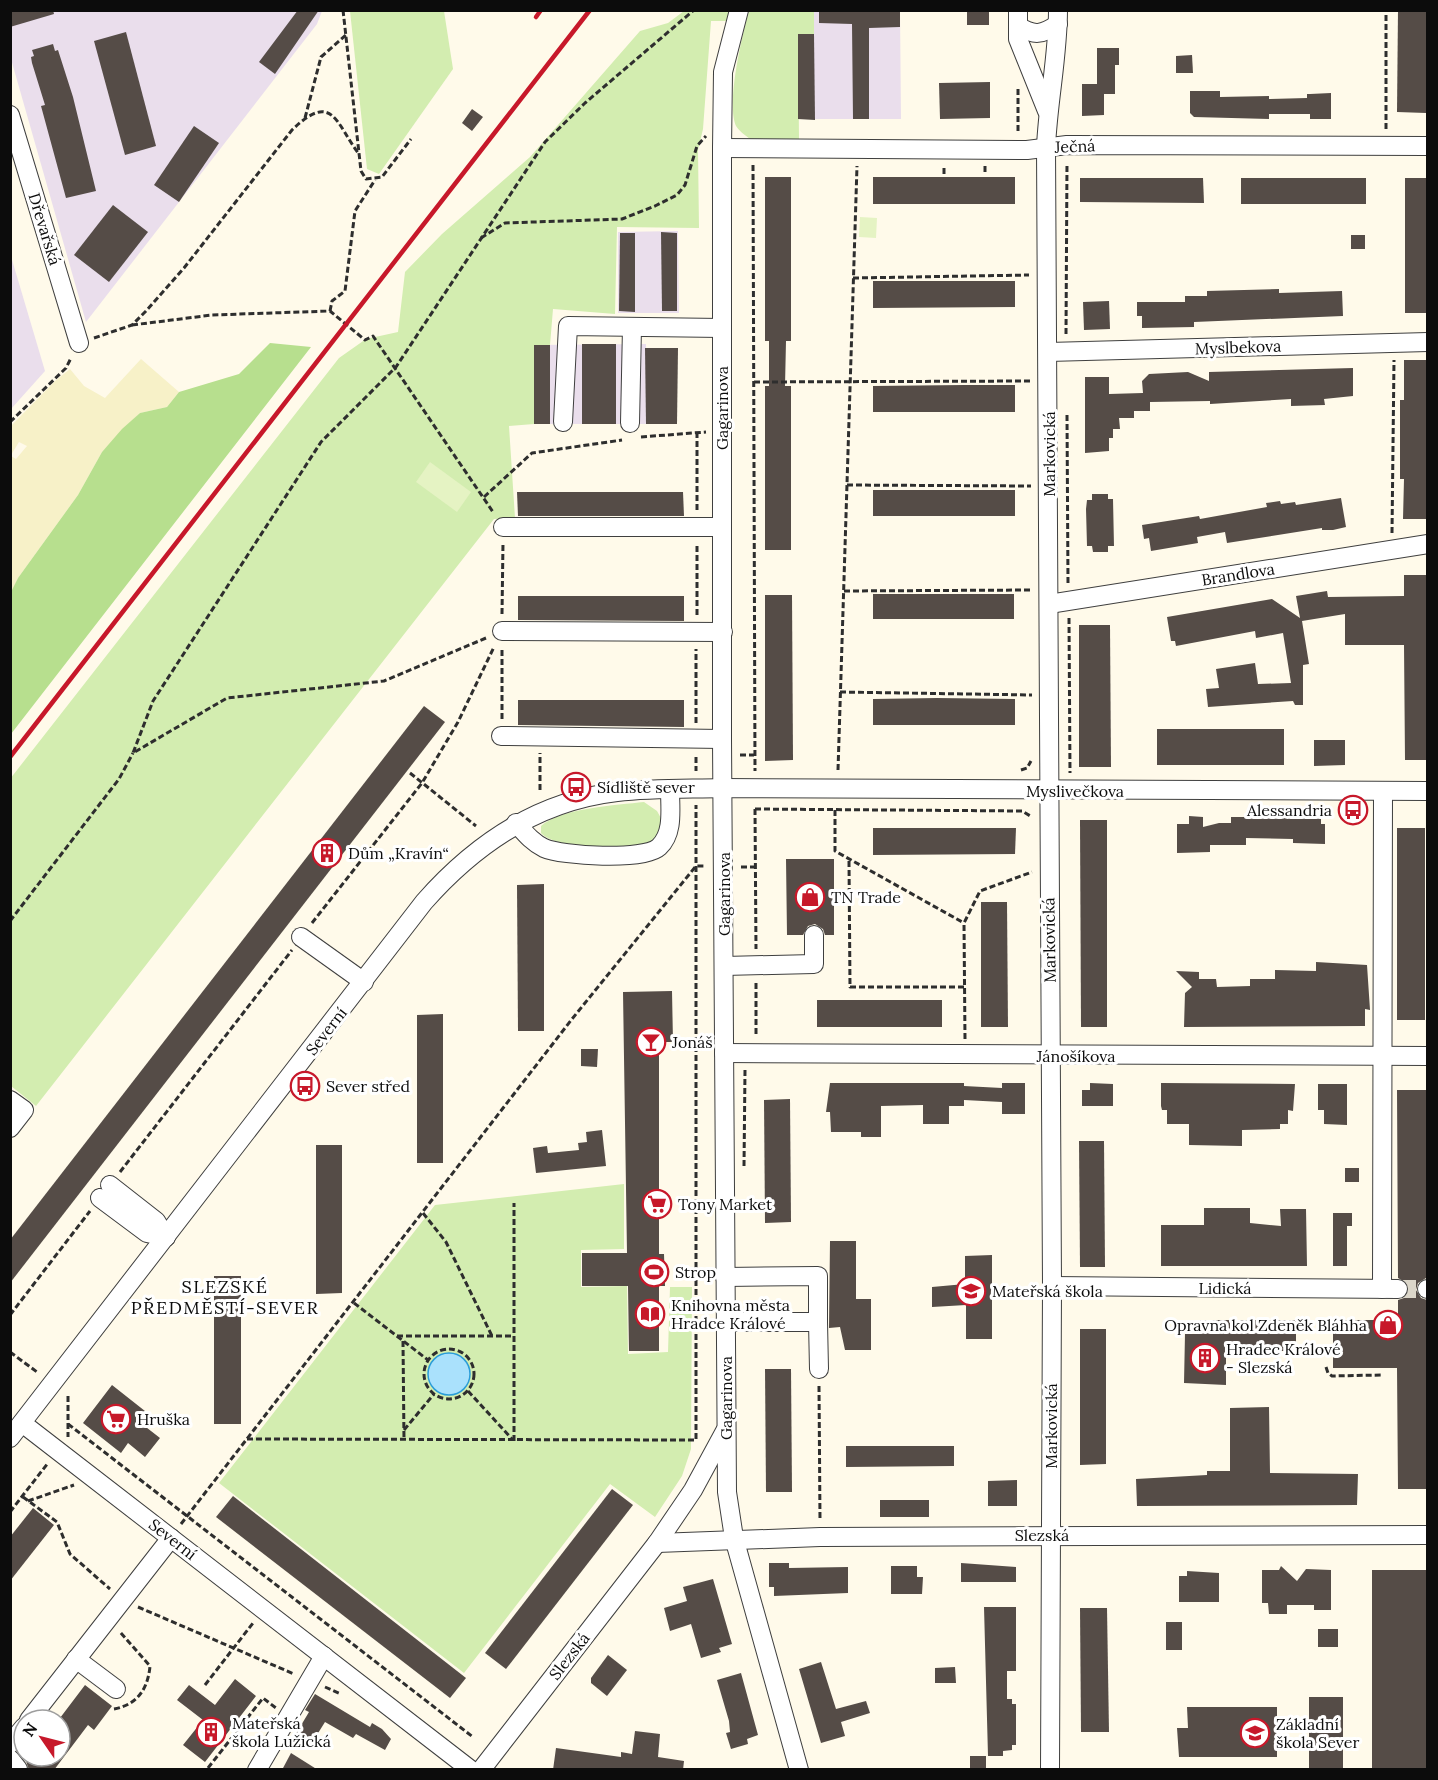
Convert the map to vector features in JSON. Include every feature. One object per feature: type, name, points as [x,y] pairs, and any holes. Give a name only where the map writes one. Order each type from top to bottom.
[{"type":"street","name":"Gagarinova","points":[[739,10],[723,72],[722,140],[726,1492],[734,1538],[799,1770]]},
{"type":"street","points":[[1018,18],[1037,35],[1046,33],[1058,17]]},
{"type":"street","name":"Markovická","points":[[1050,1770],[1052,1286],[1048,791],[1040,602],[1057,352],[1046,147],[1047,111],[1058,41],[1058,17]]},
{"type":"street","name":"Markovická","points":[[1018,18],[1018,39],[1047,111]]},
{"type":"street","name":"Dřevařská","points":[[10,115],[79,343]]},
{"type":"street","name":"Ječná","points":[[722,140],[1027,150],[1067,145],[1428,146]]},
{"type":"street","points":[[563,422],[568,326],[722,328]]},
{"type":"street","points":[[632,327],[633,433]]},
{"type":"street","name":"Myslbekova","points":[[1057,352],[1428,342]]},
{"type":"street","points":[[503,527],[722,527]]},
{"type":"street","name":"Brandlova","points":[[1040,602],[1428,544]]},
{"type":"street","points":[[502,632],[723,632]]},
{"type":"street","points":[[501,736],[722,739]]},
{"type":"street","name":"Myslivečkova","points":[[723,788],[1428,791]]},
{"type":"street","name":"Severní","points":[[471,1770],[102,1485],[16,1431],[443,881],[478,849],[516,824],[567,801],[618,792],[723,788]]},
{"type":"street","points":[[516,824],[528,837],[553,851],[576,854],[640,854],[658,848],[669,832],[670,790]]},
{"type":"street","points":[[1383,791],[1384,1056]]},
{"type":"street","points":[[724,966],[814,964],[814,935]]},
{"type":"street","points":[[301,937],[364,982]]},
{"type":"street","name":"Jánošíkova","points":[[724,1053],[751,1047],[1050,1056],[1428,1056]]},
{"type":"street","name":"Lidická","points":[[1052,1286],[1390,1289],[1384,1056]]},
{"type":"street","points":[[10,1100],[24,1110],[10,1128]]},
{"type":"street","points":[[105,1191],[147,1233],[166,1237]]},
{"type":"street","points":[[725,1277],[818,1276],[819,1369]]},
{"type":"street","points":[[725,1322],[818,1322]]},
{"type":"street","name":"Slezská","points":[[481,1770],[657,1543],[693,1490],[725,1429]]},
{"type":"street","name":"Slezská","points":[[657,1543],[734,1538],[820,1537],[1428,1535]]},
{"type":"street","points":[[38,1708],[171,1538]]},
{"type":"street","points":[[257,1770],[324,1656]]},
{"type":"street","points":[[76,1659],[116,1689]]},
{"type":"path","points":[[343,10],[361,171],[366,179],[375,180],[382,177],[393,166],[411,139]]},
{"type":"path","points":[[10,921],[119,778],[133,753],[153,701],[321,442],[396,367],[545,142],[585,103],[694,10]]},
{"type":"path","points":[[1386,10],[1386,146]]},
{"type":"path","points":[[305,118],[321,57],[346,35]]},
{"type":"path","points":[[132,325],[184,268],[292,130],[305,118],[315,112],[327,113],[339,120],[359,154]]},
{"type":"path","points":[[479,239],[505,224],[622,219],[655,207],[676,195],[685,185],[697,146],[702,138],[722,140]]},
{"type":"path","points":[[1057,352],[1067,145]]},
{"type":"path","points":[[849,770],[838,770],[857,162]]},
{"type":"path","points":[[753,163],[754,772]]},
{"type":"path","points":[[330,311],[332,301],[345,291],[355,211],[375,180]]},
{"type":"path","points":[[854,278],[1032,275]]},
{"type":"path","points":[[10,422],[66,368],[79,343],[132,325],[212,315],[330,311],[365,340],[373,336],[503,527],[501,736]]},
{"type":"path","points":[[1392,533],[1394,355]]},
{"type":"path","points":[[1032,370],[1032,390]]},
{"type":"path","points":[[754,382],[1032,381]]},
{"type":"path","points":[[1067,411],[1068,586]]},
{"type":"path","points":[[484,497],[532,453],[633,433],[722,430]]},
{"type":"path","points":[[248,1439],[696,1440],[697,432]]},
{"type":"path","points":[[1033,475],[1033,496]]},
{"type":"path","points":[[847,485],[1033,486]]},
{"type":"path","points":[[1380,535],[1404,531]]},
{"type":"path","points":[[844,591],[1032,590],[1040,602]]},
{"type":"path","points":[[1069,616],[1071,775]]},
{"type":"path","points":[[133,753],[227,698],[384,681],[502,632]]},
{"type":"path","points":[[10,1315],[422,783],[458,722],[502,632]]},
{"type":"path","points":[[1032,684],[1032,705]]},
{"type":"path","points":[[840,692],[1032,694]]},
{"type":"path","points":[[540,736],[540,790]]},
{"type":"path","points":[[1011,770],[1027,768],[1032,757]]},
{"type":"path","points":[[410,773],[476,826]]},
{"type":"path","points":[[744,1171],[756,966],[755,804]]},
{"type":"path","points":[[755,809],[1022,812],[1033,818]]},
{"type":"path","points":[[836,810],[835,851],[849,861],[964,923]]},
{"type":"path","points":[[849,861],[850,987],[964,987]]},
{"type":"path","points":[[171,1538],[572,1019],[696,866]]},
{"type":"path","points":[[736,867],[755,867]]},
{"type":"path","points":[[964,1042],[964,923],[980,891],[1033,872]]},
{"type":"path","points":[[514,1203],[514,1441]]},
{"type":"path","points":[[423,1213],[446,1242],[492,1336]]},
{"type":"path","points":[[354,1303],[428,1360]]},
{"type":"path","points":[[397,1336],[514,1336]]},
{"type":"path","points":[[403,1341],[404,1440]]},
{"type":"path","points":[[457,1350],[464,1354],[470,1360],[474,1376],[468,1391],[455,1399],[434,1394],[425,1382],[425,1367],[428,1360],[441,1351],[457,1350]]},
{"type":"path","points":[[10,1352],[37,1372]]},
{"type":"path","points":[[1326,1367],[1332,1376],[1381,1375]]},
{"type":"path","points":[[819,1369],[820,1537]]},
{"type":"path","points":[[468,1391],[514,1441]]},
{"type":"path","points":[[404,1430],[434,1394]]},
{"type":"path","points":[[68,1396],[69,1437]]},
{"type":"path","points":[[68,1424],[473,1737]]},
{"type":"path","points":[[10,1512],[53,1457]]},
{"type":"path","points":[[28,1500],[62,1487],[102,1485]]},
{"type":"path","points":[[23,1497],[57,1522],[70,1554],[117,1607],[123,1638],[150,1666],[149,1680],[142,1694],[129,1706],[114,1709]]},
{"type":"path","points":[[205,1685],[263,1609]]},
{"type":"path","points":[[208,1768],[263,1698],[284,1714]]},
{"type":"shaded area","points":[[10,11],[322,11],[317,24],[86,322],[11,59]]},
{"type":"shaded area","points":[[814,11],[900,11],[901,119],[799,119],[798,34],[814,34]]},
{"type":"shaded area","points":[[678,231],[679,313],[618,313],[618,232]]},
{"type":"shaded area","points":[[10,253],[45,371],[11,409],[10,409]]},
{"type":"shaded area","points":[[646,344],[646,424],[534,424],[534,345]]},
{"type":"shaded area","points":[[141,359],[179,392],[167,407],[140,413],[102,452],[78,495],[18,578],[11,594],[11,456],[16,459],[27,446],[19,442],[11,455],[11,426],[70,369],[84,386],[105,398]]},
{"type":"green space","points":[[350,11],[444,11],[453,69],[379,174],[367,169]]},
{"type":"green space","points":[[684,11],[731,11],[728,21],[711,21],[703,129],[698,150],[699,228],[617,227],[615,314],[553,309],[550,345],[534,345],[534,424],[509,426],[515,518],[494,519],[36,1106],[11,1086],[10,779],[339,358],[366,339],[398,332],[405,272],[442,234],[530,157],[640,31],[668,23]]},
{"type":"green space","points":[[749,11],[814,11],[814,34],[798,35],[799,140],[750,139],[736,126],[733,116],[734,86]]},
{"type":"green space","points":[[860,217],[877,218],[876,238],[859,237]]},
{"type":"green space","points":[[270,343],[311,347],[11,734],[10,594],[18,578],[78,495],[102,452],[122,429],[140,413],[167,407],[179,392],[239,374]]},
{"type":"green space","points":[[430,462],[471,492],[457,512],[416,482]]},
{"type":"green space","points":[[644,802],[657,811],[662,820],[655,840],[645,845],[575,845],[549,839],[541,833],[541,826],[550,820],[575,811]]},
{"type":"green space","points":[[624,1184],[624,1249],[581,1250],[581,1287],[627,1286],[628,1354],[668,1352],[670,1287],[692,1287],[691,1449],[682,1476],[655,1517],[610,1484],[464,1673],[219,1483],[435,1205]]},
{"type":"water","points":[[449,1353],[457,1354],[464,1359],[469,1366],[469,1382],[464,1389],[457,1394],[449,1395],[441,1394],[434,1389],[429,1382],[428,1374],[429,1366],[434,1359],[441,1354]]},
{"type":"building","points":[[10,10],[53,10],[54,14],[10,27]]},
{"type":"building","points":[[298,10],[319,10],[275,74],[259,62]]},
{"type":"building","points":[[819,10],[900,10],[900,27],[869,28],[869,119],[853,119],[852,24],[819,23]]},
{"type":"building","points":[[967,10],[989,10],[989,25],[967,25]]},
{"type":"building","points":[[1398,10],[1426,10],[1426,113],[1397,112]]},
{"type":"building","points":[[126,32],[156,146],[125,155],[94,41]]},
{"type":"building","points":[[798,34],[814,34],[815,120],[798,119]]},
{"type":"building","points":[[53,44],[55,51],[58,50],[73,97],[96,191],[66,198],[41,106],[45,105],[31,57],[34,56],[32,50]]},
{"type":"building","points":[[1097,48],[1119,48],[1119,65],[1115,65],[1115,94],[1104,94],[1104,115],[1082,116],[1082,84],[1097,84]]},
{"type":"building","points":[[1192,55],[1193,73],[1176,73],[1176,56]]},
{"type":"building","points":[[990,82],[990,118],[940,119],[939,83]]},
{"type":"building","points":[[1190,91],[1220,91],[1220,97],[1269,96],[1269,99],[1307,98],[1307,94],[1331,93],[1331,119],[1310,119],[1310,114],[1269,114],[1269,119],[1194,117],[1190,113]]},
{"type":"building","points":[[472,109],[483,117],[472,131],[462,123]]},
{"type":"building","points":[[194,126],[219,143],[179,202],[154,185]]},
{"type":"building","points":[[765,177],[791,177],[791,341],[786,341],[785,386],[791,386],[791,550],[765,550],[765,386],[769,386],[769,341],[765,341]]},
{"type":"building","points":[[873,177],[1015,177],[1015,204],[873,204]]},
{"type":"building","points":[[1080,178],[1203,178],[1204,203],[1080,202]]},
{"type":"building","points":[[1241,178],[1366,178],[1366,204],[1241,204]]},
{"type":"building","points":[[1405,178],[1428,178],[1428,313],[1405,313]]},
{"type":"building","points":[[113,205],[148,232],[109,282],[74,255]]},
{"type":"building","points":[[661,232],[677,233],[677,311],[662,311]]},
{"type":"building","points":[[620,233],[635,233],[635,312],[619,311]]},
{"type":"building","points":[[1351,235],[1365,235],[1365,249],[1351,249]]},
{"type":"building","points":[[873,281],[1015,281],[1015,307],[873,308]]},
{"type":"building","points":[[1279,289],[1279,293],[1342,291],[1343,316],[1194,322],[1194,327],[1142,328],[1142,316],[1137,316],[1137,302],[1185,302],[1185,296],[1207,296],[1207,291]]},
{"type":"building","points":[[1109,301],[1110,329],[1084,330],[1083,302]]},
{"type":"building","points":[[582,344],[616,344],[616,424],[582,424]]},
{"type":"building","points":[[534,345],[550,345],[550,424],[534,424]]},
{"type":"building","points":[[645,348],[678,348],[677,424],[646,424]]},
{"type":"building","points":[[1404,360],[1428,360],[1428,519],[1403,519],[1404,479],[1400,479],[1400,400],[1404,400]]},
{"type":"building","points":[[1353,368],[1353,396],[1324,399],[1325,405],[1291,406],[1291,399],[1210,404],[1210,401],[1150,402],[1150,411],[1134,411],[1134,418],[1119,418],[1120,429],[1113,429],[1113,438],[1109,438],[1109,451],[1085,453],[1085,377],[1109,377],[1109,394],[1143,393],[1142,381],[1149,374],[1188,372],[1209,381],[1209,372]]},
{"type":"building","points":[[1015,385],[1015,412],[873,412],[873,386]]},
{"type":"building","points":[[873,490],[1015,490],[1015,516],[873,516]]},
{"type":"building","points":[[517,492],[683,492],[684,516],[518,516]]},
{"type":"building","points":[[1092,494],[1108,494],[1108,499],[1113,499],[1114,546],[1108,546],[1108,552],[1093,552],[1092,546],[1087,546],[1086,509],[1087,500],[1092,500]]},
{"type":"building","points":[[1341,498],[1346,527],[1333,530],[1322,530],[1322,528],[1227,543],[1225,532],[1197,537],[1198,543],[1151,551],[1149,538],[1144,539],[1142,525],[1199,516],[1200,519],[1267,507],[1266,503],[1280,501],[1281,504],[1295,502],[1296,505]]},
{"type":"building","points":[[1404,575],[1428,575],[1428,760],[1405,760],[1404,645],[1345,645],[1345,614],[1302,621],[1309,664],[1303,665],[1303,705],[1295,705],[1293,701],[1208,707],[1206,689],[1219,688],[1216,669],[1255,663],[1258,684],[1291,683],[1283,633],[1256,638],[1255,631],[1176,646],[1175,641],[1171,641],[1167,617],[1272,599],[1300,618],[1296,596],[1327,591],[1328,597],[1404,596]]},
{"type":"building","points":[[873,594],[1014,594],[1014,619],[873,619]]},
{"type":"building","points":[[765,595],[792,595],[793,760],[765,761]]},
{"type":"building","points":[[518,596],[684,596],[684,621],[518,620]]},
{"type":"building","points":[[1079,625],[1110,625],[1111,767],[1079,767]]},
{"type":"building","points":[[873,699],[1015,699],[1015,725],[873,725]]},
{"type":"building","points":[[518,700],[684,700],[684,727],[518,725]]},
{"type":"building","points":[[424,706],[445,722],[10,1283],[10,1240]]},
{"type":"building","points":[[1157,729],[1284,729],[1284,765],[1157,765]]},
{"type":"building","points":[[1314,740],[1345,740],[1345,765],[1314,766]]},
{"type":"building","points":[[1189,816],[1203,817],[1203,827],[1231,823],[1231,817],[1321,817],[1321,824],[1325,824],[1325,844],[1293,843],[1293,839],[1246,838],[1246,845],[1210,845],[1210,852],[1177,853],[1177,824],[1189,824]]},
{"type":"building","points":[[1080,820],[1107,820],[1107,1027],[1081,1027]]},
{"type":"building","points":[[873,828],[1016,828],[1015,854],[873,855]]},
{"type":"building","points":[[1397,828],[1425,828],[1425,1020],[1397,1020]]},
{"type":"building","name":"TN Trade","points":[[786,859],[834,859],[834,935],[825,935],[823,929],[815,924],[808,926],[803,935],[787,935]]},
{"type":"building","points":[[544,884],[544,1031],[518,1031],[517,885]]},
{"type":"building","points":[[981,902],[1007,902],[1008,1027],[981,1027]]},
{"type":"building","points":[[1316,962],[1367,965],[1370,1010],[1365,1009],[1365,1026],[1184,1027],[1185,993],[1192,987],[1176,971],[1199,972],[1199,979],[1216,979],[1217,987],[1250,986],[1250,979],[1275,979],[1275,970],[1316,971]]},
{"type":"building","points":[[672,991],[673,1042],[659,1042],[659,1254],[664,1254],[665,1286],[659,1286],[659,1351],[629,1351],[628,1286],[582,1286],[582,1253],[627,1253],[623,992]]},
{"type":"building","points":[[817,1000],[942,1000],[942,1027],[817,1027]]},
{"type":"building","points":[[443,1014],[443,1163],[417,1163],[417,1015]]},
{"type":"building","points":[[581,1049],[598,1049],[597,1067],[581,1066]]},
{"type":"building","points":[[830,1083],[964,1083],[964,1086],[1002,1088],[1002,1083],[1025,1083],[1025,1114],[1002,1114],[1002,1102],[964,1100],[964,1106],[949,1106],[949,1124],[923,1124],[923,1105],[881,1106],[881,1137],[861,1137],[861,1132],[831,1132],[830,1112],[826,1112]]},
{"type":"building","points":[[1090,1083],[1113,1084],[1113,1106],[1082,1106],[1082,1090],[1090,1090]]},
{"type":"building","points":[[1161,1083],[1295,1084],[1293,1111],[1288,1110],[1288,1124],[1280,1124],[1280,1129],[1242,1130],[1242,1146],[1189,1145],[1189,1124],[1167,1124],[1167,1110],[1162,1110],[1161,1106]]},
{"type":"building","points":[[1318,1084],[1347,1084],[1347,1125],[1324,1124],[1324,1110],[1318,1110]]},
{"type":"building","points":[[1397,1090],[1426,1090],[1426,1278],[1418,1283],[1416,1290],[1421,1298],[1427,1300],[1426,1489],[1398,1489],[1397,1368],[1333,1368],[1333,1320],[1398,1320],[1398,1300],[1404,1298],[1409,1290],[1407,1283],[1398,1278]]},
{"type":"building","points":[[790,1099],[791,1222],[765,1223],[764,1100]]},
{"type":"building","points":[[602,1130],[606,1166],[536,1173],[533,1148],[547,1146],[548,1153],[579,1150],[578,1143],[587,1142],[586,1132]]},
{"type":"building","points":[[1079,1141],[1104,1141],[1105,1267],[1080,1267]]},
{"type":"building","points":[[316,1145],[342,1145],[342,1293],[316,1294]]},
{"type":"building","points":[[1345,1168],[1359,1168],[1359,1182],[1345,1182]]},
{"type":"building","points":[[1204,1208],[1250,1208],[1250,1223],[1281,1226],[1280,1209],[1306,1209],[1307,1266],[1161,1266],[1161,1225],[1204,1225]]},
{"type":"building","points":[[1333,1213],[1352,1213],[1352,1226],[1347,1226],[1347,1266],[1333,1266]]},
{"type":"building","points":[[830,1241],[856,1241],[856,1299],[871,1299],[871,1350],[845,1350],[840,1327],[829,1328]]},
{"type":"building","points":[[992,1255],[992,1339],[966,1339],[966,1305],[932,1307],[932,1287],[965,1284],[965,1256]]},
{"type":"building","points":[[214,1276],[241,1276],[241,1424],[214,1424]]},
{"type":"building","points":[[1200,1320],[1296,1320],[1296,1351],[1226,1351],[1226,1385],[1184,1383],[1185,1334],[1200,1334]]},
{"type":"building","points":[[1080,1329],[1106,1329],[1106,1464],[1080,1465]]},
{"type":"building","points":[[765,1369],[791,1369],[792,1492],[766,1492]]},
{"type":"building","name":"Hruška","points":[[112,1385],[150,1415],[142,1424],[160,1438],[145,1457],[128,1443],[121,1453],[83,1423]]},
{"type":"building","points":[[1269,1407],[1270,1473],[1358,1474],[1357,1505],[1137,1506],[1136,1479],[1207,1475],[1207,1471],[1230,1471],[1230,1408]]},
{"type":"building","points":[[846,1446],[954,1446],[954,1466],[846,1467]]},
{"type":"building","points":[[1017,1480],[1017,1506],[988,1506],[988,1481]]},
{"type":"building","points":[[612,1489],[633,1505],[506,1669],[485,1653]]},
{"type":"building","points":[[233,1496],[466,1678],[450,1698],[216,1517]]},
{"type":"building","points":[[880,1500],[929,1500],[929,1517],[880,1517]]},
{"type":"building","points":[[33,1508],[54,1525],[10,1581],[10,1537]]},
{"type":"building","points":[[769,1563],[789,1563],[789,1568],[848,1567],[848,1593],[774,1596],[774,1587],[769,1587]]},
{"type":"building","points":[[961,1563],[1016,1567],[1016,1582],[961,1582]]},
{"type":"building","points":[[891,1566],[917,1566],[917,1577],[923,1577],[922,1594],[891,1594]]},
{"type":"building","points":[[1281,1566],[1297,1581],[1306,1569],[1331,1570],[1331,1610],[1314,1610],[1314,1605],[1287,1605],[1287,1614],[1269,1614],[1268,1603],[1262,1603],[1262,1570],[1279,1570]]},
{"type":"building","points":[[1372,1570],[1428,1570],[1428,1770],[1372,1770]]},
{"type":"building","points":[[1187,1571],[1219,1573],[1219,1602],[1179,1602],[1179,1576],[1187,1576]]},
{"type":"building","points":[[713,1579],[732,1644],[719,1648],[721,1652],[701,1658],[691,1624],[670,1631],[664,1608],[687,1601],[683,1587]]},
{"type":"building","points":[[984,1607],[1016,1607],[1016,1671],[1007,1671],[1007,1699],[1012,1699],[1012,1704],[1016,1704],[1016,1745],[1012,1745],[1012,1750],[1003,1751],[1003,1756],[988,1756]]},
{"type":"building","points":[[1080,1608],[1107,1608],[1109,1732],[1081,1732]]},
{"type":"building","points":[[1166,1622],[1182,1622],[1182,1650],[1166,1650]]},
{"type":"building","points":[[1318,1629],[1338,1629],[1338,1647],[1318,1647]]},
{"type":"building","points":[[608,1655],[627,1670],[607,1696],[591,1683],[591,1678]]},
{"type":"building","points":[[821,1662],[836,1709],[866,1701],[870,1713],[841,1722],[845,1736],[821,1743],[799,1669]]},
{"type":"building","points":[[955,1667],[956,1683],[935,1683],[935,1668]]},
{"type":"building","points":[[741,1673],[758,1735],[747,1739],[748,1744],[731,1749],[726,1733],[730,1732],[729,1721],[717,1680]]},
{"type":"building","name":"Mateřská škola Lužická","points":[[235,1679],[256,1696],[205,1762],[183,1745],[203,1720],[177,1700],[189,1685],[215,1705]]},
{"type":"building","points":[[85,1685],[112,1706],[94,1730],[88,1725],[72,1746],[72,1708],[68,1708]]},
{"type":"building","points":[[315,1694],[370,1727],[372,1723],[382,1729],[391,1739],[385,1750],[356,1734],[353,1738],[325,1722],[310,1746],[294,1737],[309,1712],[305,1710]]},
{"type":"building","points":[[1309,1697],[1343,1697],[1343,1770],[1309,1770]]},
{"type":"building","points":[[1187,1707],[1277,1707],[1277,1757],[1179,1757],[1177,1728],[1188,1728]]},
{"type":"building","points":[[635,1731],[660,1734],[658,1757],[684,1761],[683,1770],[553,1770],[556,1748],[621,1757],[621,1752],[632,1754]]},
{"type":"building","points":[[291,1753],[318,1770],[282,1770]]},
{"type":"building","points":[[970,1756],[986,1756],[986,1770],[970,1770]]},
{"type":"building","points":[[28,1768],[56,1768],[54,1770],[29,1770]]},
{"type":"tunnel","points":[[1398,1289],[1427,1289]]},
{"type":"railway","points":[[536,17],[541,10]]},
{"type":"railway","points":[[10,757],[590,10]]},
{"type":"place","name":"Sídliště sever","points":[[576,787]]},
{"type":"place","name":"Alessandria","points":[[1353,810]]},
{"type":"place","name":"Dům „Kravín“","points":[[327,853]]},
{"type":"place","name":"TN Trade","points":[[810,897]]},
{"type":"place","name":"Jonáš","points":[[651,1042]]},
{"type":"place","name":"Sever střed","points":[[305,1086]]},
{"type":"place","name":"Tony Market","points":[[657,1204]]},
{"type":"place","name":"Strop","points":[[654,1272]]},
{"type":"place","name":"Mateřská škola","points":[[971,1291]]},
{"type":"place","name":"Knihovna města Hradce Králové","points":[[650,1314]]},
{"type":"place","name":"Opravna kol Zdeněk Bláhha","points":[[1388,1325]]},
{"type":"place","name":"Hradec Králové - Slezská","points":[[1205,1358]]},
{"type":"place","name":"Hruška","points":[[116,1419]]},
{"type":"place","name":"Mateřská škola Lužická","points":[[211,1732]]},
{"type":"place","name":"Základní škola Sever","points":[[1255,1733]]},
{"type":"district","name":"SLEZSKÉ PŘEDMĚSTÍ-SEVER","points":[[225,1297]]}]
